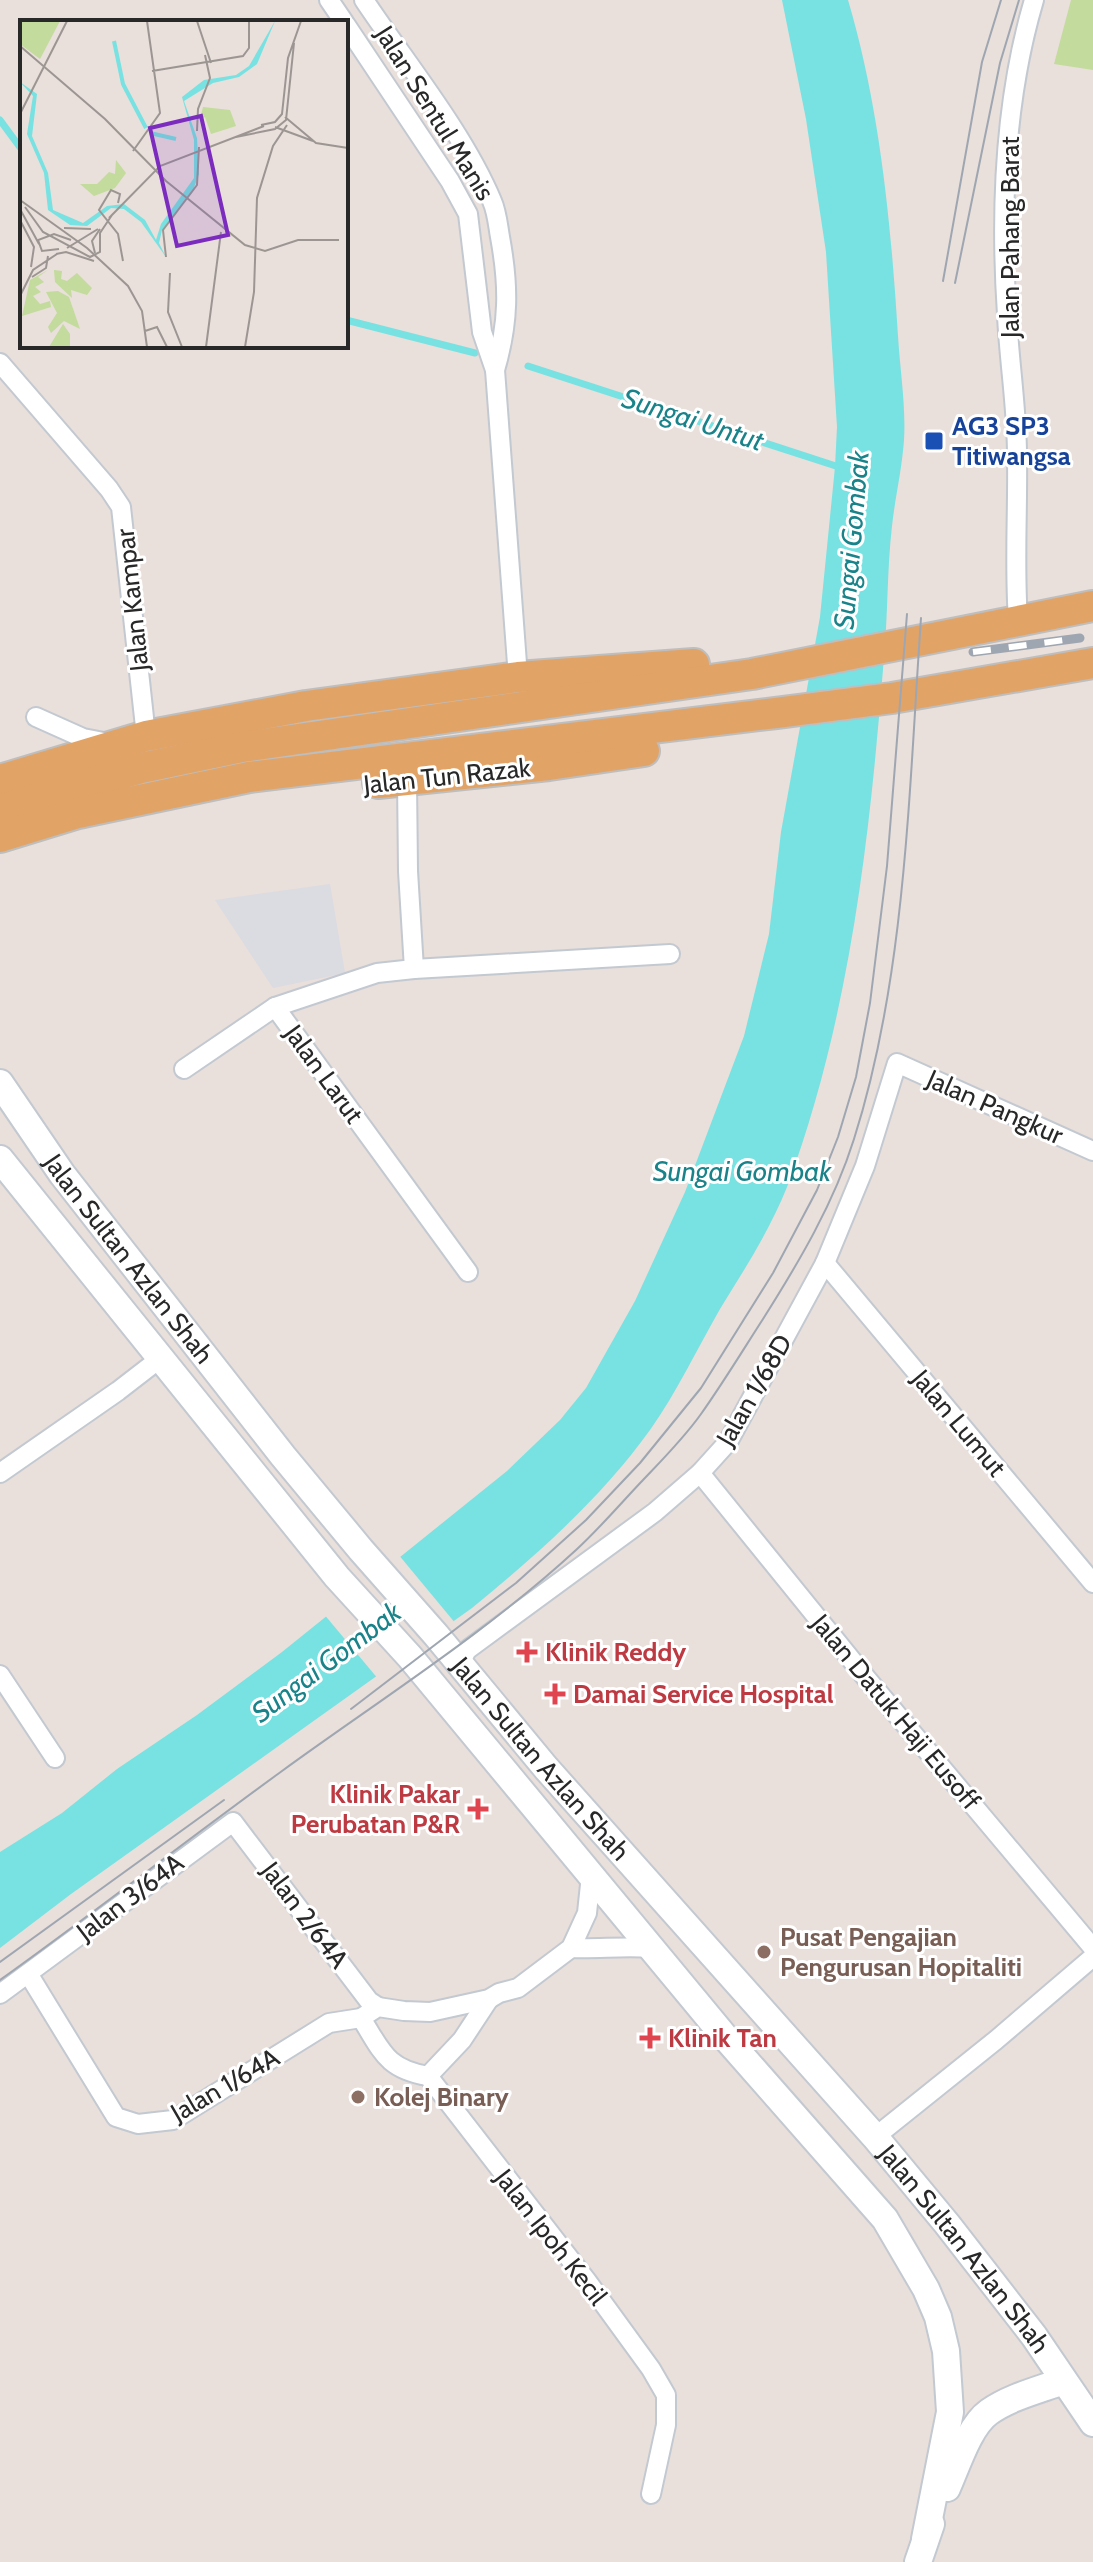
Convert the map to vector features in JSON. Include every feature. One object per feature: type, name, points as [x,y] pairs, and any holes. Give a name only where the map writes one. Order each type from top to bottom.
[{"type":"main road","name":"Jalan Tun Razak","points":[[0,809],[141,768],[242,747],[752,674],[1093,606]]},
{"type":"main road","name":"Jalan Tun Razak","points":[[0,780],[146,736],[306,706],[518,677],[710,663],[752,674]]},
{"type":"main road","name":"Jalan Tun Razak","points":[[2,845],[227,800],[549,765],[892,698],[1093,663]]},
{"type":"main road","name":"Jalan Tun Razak","points":[[2,845],[78,813],[249,777],[627,733],[778,722]]},
{"type":"main road","name":"Jalan Sultan Azlan Shah","points":[[0,1083],[62,1174],[283,1456],[608,1839],[875,2137],[1015,2311],[1093,2423]]},
{"type":"main road","name":"Jalan Sultan Azlan Shah","points":[[0,1159],[337,1577],[410,1657],[725,2037],[885,2219],[926,2289],[938,2317],[946,2351],[950,2412],[921,2550]]},
{"type":"main road","points":[[921,2550],[966,2445],[986,2414],[1003,2404],[1063,2381]]},
{"type":"street","name":"Jalan Sentul Manis","points":[[329,0],[342,20]]},
{"type":"street","name":"Jalan Sentul Manis","points":[[364,0],[451,127],[494,204],[504,258],[506,291],[505,336],[495,370]]},
{"type":"street","name":"Jalan Pahang Barat","points":[[1018,620],[1015,575],[1017,454],[1004,274],[1005,191],[1015,78],[1034,0]]},
{"type":"street","name":"Jalan Sentul Manis","points":[[348,28],[450,181],[468,214],[482,332],[495,370],[518,677]]},
{"type":"street","points":[[348,58],[384,29]]},
{"type":"street","name":"Jalan Kampar","points":[[0,363],[121,507],[146,736]]},
{"type":"street","points":[[36,717],[83,738],[116,745]]},
{"type":"street","points":[[407,780],[414,969]]},
{"type":"street","name":"Jalan Larut","points":[[468,1272],[275,1007],[377,973],[670,954]]},
{"type":"street","points":[[184,1069],[275,1007]]},
{"type":"street","name":"Jalan Pangkur","points":[[897,1063],[1093,1151]]},
{"type":"street","name":"Jalan 1/68D","points":[[460,1663],[467,1650],[655,1512],[700,1473],[728,1442],[825,1263],[865,1166],[897,1063]]},
{"type":"street","name":"Jalan Lumut","points":[[825,1263],[1093,1583]]},
{"type":"street","points":[[0,1473],[162,1357]]},
{"type":"street","name":"Jalan Datuk Haji Eusoff","points":[[700,1473],[867,1679],[1093,1948]]},
{"type":"street","points":[[0,1675],[55,1758]]},
{"type":"street","name":"Jalan 3/64A","points":[[0,1994],[233,1822]]},
{"type":"street","name":"Jalan 2/64A","points":[[233,1822],[369,2001],[378,2007]]},
{"type":"street","points":[[378,2007],[430,2012],[489,1999],[518,1988],[571,1948],[587,1913],[591,1875]]},
{"type":"street","points":[[571,1948],[598,1949],[614,1945],[652,1948]]},
{"type":"street","points":[[875,2137],[1093,1957]]},
{"type":"street","name":"Jalan 1/64A","points":[[29,1975],[116,2117],[138,2124],[173,2120],[329,2023],[361,2018],[378,2007]]},
{"type":"street","points":[[361,2018],[389,2060],[407,2072],[428,2076],[462,2040],[489,1999]]},
{"type":"street","name":"Jalan Ipoh Kecil","points":[[428,2076],[587,2281],[651,2369],[666,2395],[666,2425],[651,2494]]},
{"type":"shaded area","points":[[330,884],[345,973],[273,988],[215,900]]},
{"type":"green space","points":[[1071,0],[1093,0],[1093,70],[1054,64]]},
{"type":"water","name":"Sungai Gombak","points":[[782,0],[848,0],[868,82],[882,166],[904,401],[903,451],[890,542],[885,641],[864,859],[842,992],[827,1058],[787,1187],[765,1234],[660,1416],[611,1479],[567,1525],[472,1608],[0,1948],[0,1852],[62,1813],[117,1769],[282,1652],[507,1471],[560,1420],[586,1388],[635,1301],[685,1192],[744,1036],[769,934],[781,832],[820,617],[835,467],[837,427],[826,252],[806,119]]},
{"type":"pier","points":[[398,1554],[456,1624],[379,1680],[323,1613]]},
{"type":"waterway","name":"Sungai Untut","points":[[0,120],[20,147]]},
{"type":"waterway","name":"Sungai Untut","points":[[348,321],[475,353]]},
{"type":"waterway","name":"Sungai Untut","points":[[528,366],[842,468]]},
{"type":"tram line","points":[[943,281],[982,62],[1001,0]]},
{"type":"tram line","points":[[955,283],[1000,63],[1019,0]]},
{"type":"tram line","points":[[351,1709],[516,1583],[586,1520],[640,1463],[701,1388],[773,1273],[817,1190],[838,1137],[856,1077],[870,1003],[887,866],[907,614]]},
{"type":"tram line","points":[[0,1980],[282,1771],[432,1665],[542,1580],[594,1533],[680,1440],[709,1402],[790,1276],[826,1209],[846,1163],[871,1077],[895,947],[908,815],[921,618]]},
{"type":"tram line","points":[[0,1962],[224,1800]]},
{"type":"railway","points":[[973,652],[1080,638]]},
{"type":"place","name":"AG3 SP3 Titiwangsa","points":[[934,441]]},
{"type":"place","name":"Klinik Reddy","points":[[527,1652]]},
{"type":"place","name":"Damai Service Hospital","points":[[555,1694]]},
{"type":"place","name":"Klinik Pakar Perubatan P&R","points":[[478,1809]]},
{"type":"place","name":"Pusat Pengajian Pengurusan Hopitaliti","points":[[764,1952]]},
{"type":"place","name":"Klinik Tan","points":[[650,2038]]},
{"type":"place","name":"Kolej Binary","points":[[358,2097]]}]
